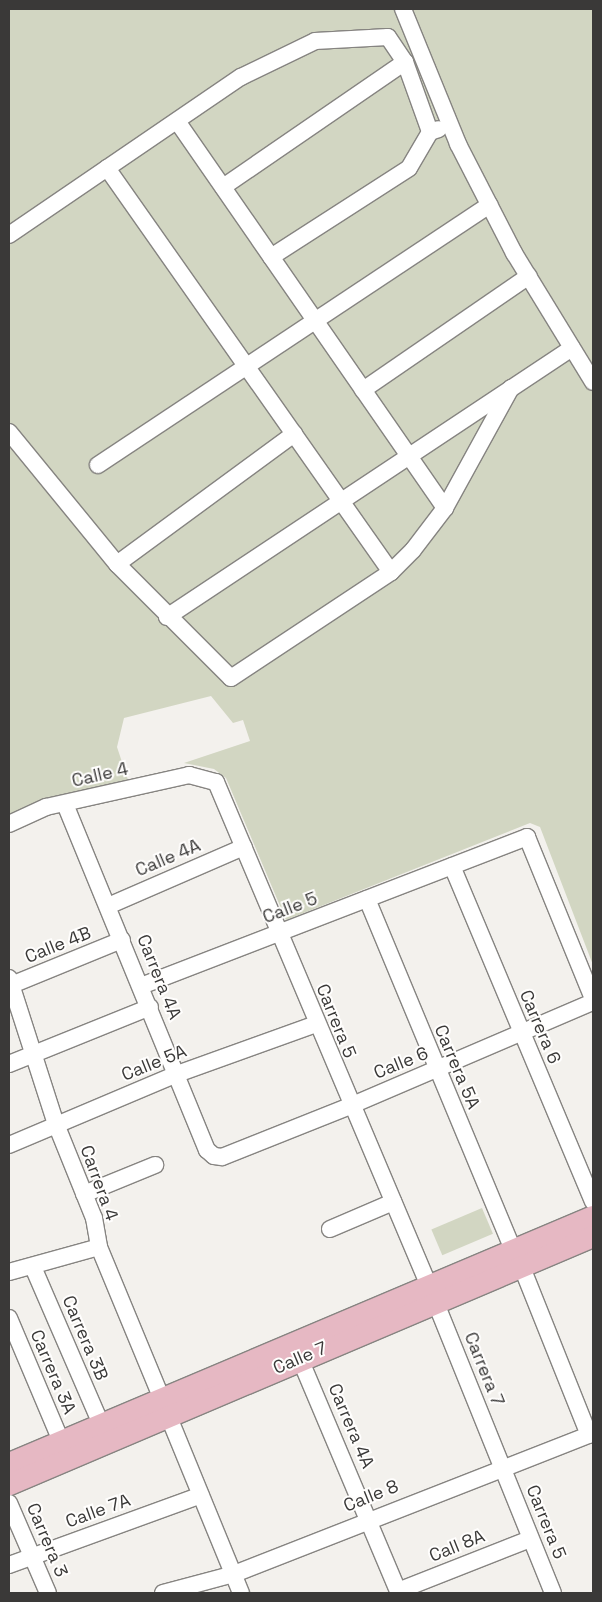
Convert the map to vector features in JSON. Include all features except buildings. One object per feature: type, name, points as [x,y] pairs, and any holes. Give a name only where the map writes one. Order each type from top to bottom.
[{"type":"main road","name":"Calle 7","points":[[9,1484],[165,1407],[517,1257],[593,1216]]},
{"type":"main road","name":"Calle 7","points":[[517,1257],[593,1236]]},
{"type":"main road","name":"Calle 7","points":[[9,1463],[101,1424],[165,1407],[300,1359],[432,1293]]},
{"type":"street","points":[[403,9],[451,125],[490,205],[529,276],[593,382]]},
{"type":"street","points":[[9,235],[241,77],[315,41],[388,37],[405,62],[430,132]]},
{"type":"street","points":[[223,187],[405,62]]},
{"type":"street","points":[[177,121],[445,508]]},
{"type":"street","points":[[271,257],[409,168],[430,132],[451,125]]},
{"type":"street","points":[[107,168],[391,572]]},
{"type":"street","points":[[98,464],[490,205]]},
{"type":"street","points":[[363,390],[529,276]]},
{"type":"street","points":[[167,617],[572,348]]},
{"type":"street","points":[[9,432],[117,564],[167,617],[231,678],[391,572],[445,508],[511,388]]},
{"type":"street","points":[[117,564],[294,434]]},
{"type":"street","name":"Calle 4","points":[[9,824],[65,804],[204,775]]},
{"type":"street","name":"Carrera 5","points":[[204,775],[216,782],[350,1106],[432,1293]]},
{"type":"street","name":"Carrera 4A","points":[[65,804],[150,1007],[207,1150],[222,1157]]},
{"type":"street","name":"Calle 5","points":[[141,986],[280,934],[518,840],[532,840],[593,1001]]},
{"type":"street","name":"Calle 4A","points":[[108,906],[244,847]]},
{"type":"street","name":"Carrera 6","points":[[452,866],[593,1202]]},
{"type":"street","name":"Carrera 5A","points":[[367,899],[435,1071],[517,1257],[591,1434]]},
{"type":"street","name":"Calle 4B","points":[[10,983],[122,940]]},
{"type":"street","name":"Carrera 4","points":[[10,983],[56,1124],[84,1194],[99,1247],[241,1593]]},
{"type":"street","name":"Calle 6","points":[[222,1157],[522,1035],[593,1001]]},
{"type":"street","points":[[9,1064],[150,1007]]},
{"type":"street","name":"Calle 5A","points":[[9,1145],[177,1074],[316,1024]]},
{"type":"street","points":[[84,1194],[155,1165]]},
{"type":"street","points":[[330,1230],[393,1202]]},
{"type":"street","points":[[9,1272],[33,1267],[99,1247]]},
{"type":"street","name":"Carrera 3B","points":[[33,1267],[101,1424]]},
{"type":"street","name":"Carrera 7","points":[[432,1293],[502,1466]]},
{"type":"street","name":"Carrera 3A","points":[[9,1318],[61,1441]]},
{"type":"street","name":"Carrera 4A","points":[[300,1359],[369,1518],[398,1592]]},
{"type":"street","name":"Calle 8","points":[[163,1593],[234,1574],[369,1518],[502,1466],[591,1434]]},
{"type":"street","name":"Carrera 5","points":[[502,1466],[553,1593]]},
{"type":"street","name":"Calle 7A","points":[[9,1565],[201,1495]]},
{"type":"street","name":"Carrera 3","points":[[9,1503],[48,1593]]},
{"type":"street","name":"Call 8A","points":[[398,1592],[530,1539]]},
{"type":"green space","points":[[9,9],[593,9],[593,965],[540,827],[530,823],[286,920],[226,778],[214,769],[184,763],[250,741],[243,720],[233,723],[211,696],[124,718],[117,747],[130,786],[38,801],[9,815]]},
{"type":"green space","points":[[482,1208],[493,1234],[442,1255],[431,1229]]}]
